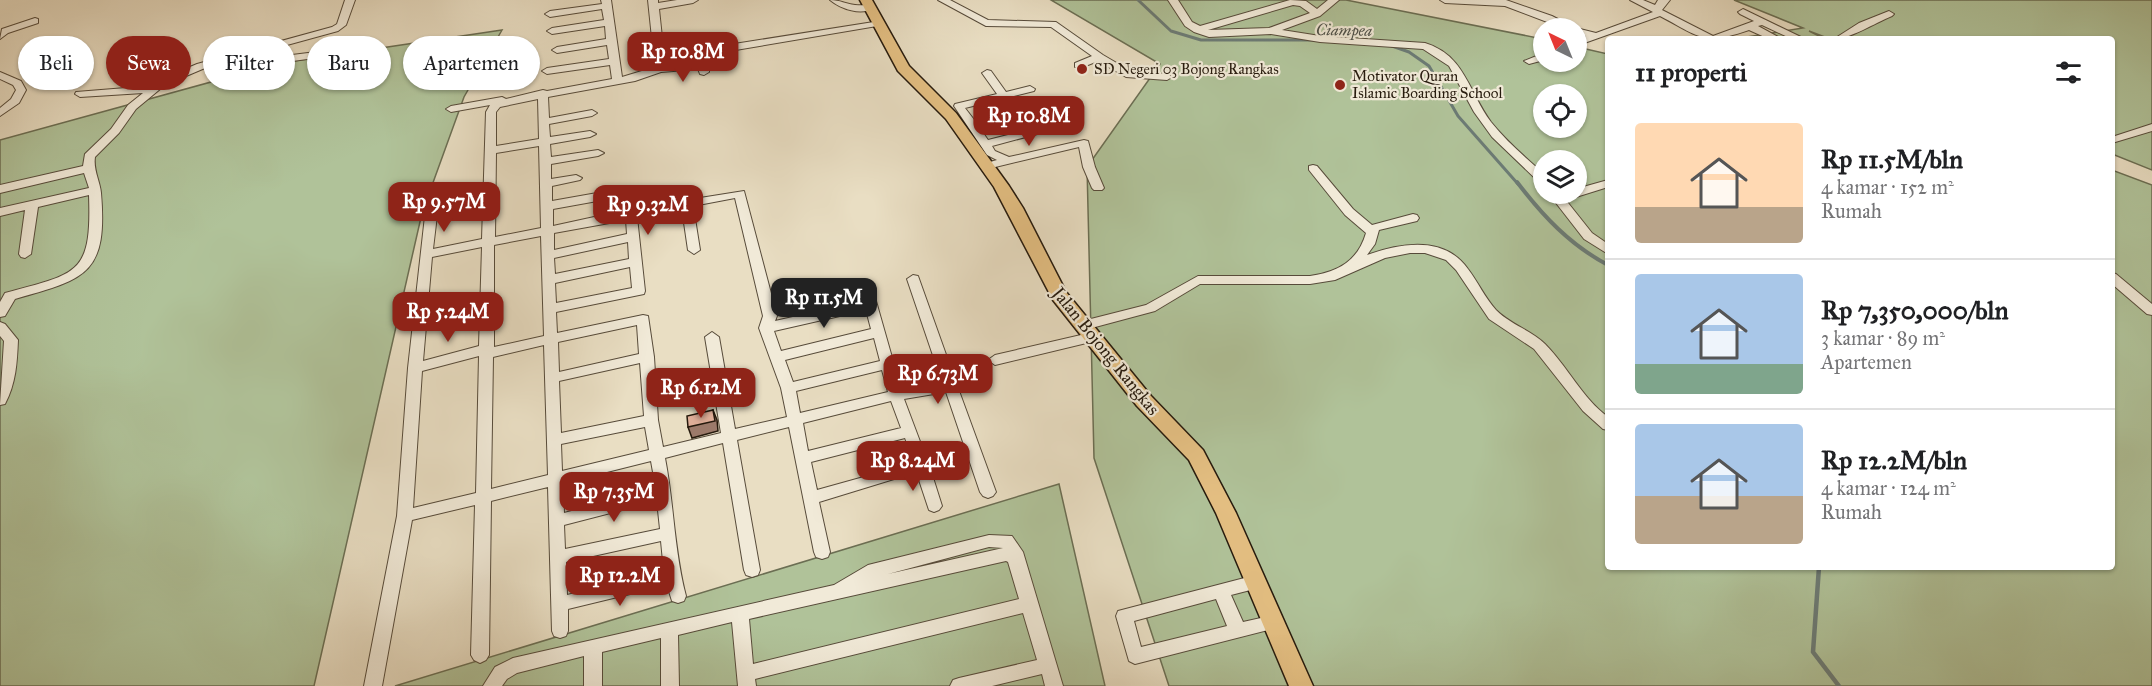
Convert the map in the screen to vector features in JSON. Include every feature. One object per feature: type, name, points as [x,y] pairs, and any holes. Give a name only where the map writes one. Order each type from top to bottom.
[{"type":"main road","name":"Jalan Bojong Rangkas","points":[[870,10],[903,68],[946,110],[1016,208],[1045,272],[1059,296],[1144,401],[1196,455],[1221,503],[1301,686]]},
{"type":"street","points":[[295,40],[339,27],[350,0]]},
{"type":"street","points":[[660,69],[653,3],[693,0]]},
{"type":"street","points":[[835,0],[855,9],[870,10]]},
{"type":"street","points":[[943,0],[986,23],[1053,24],[1099,57],[1130,75],[1167,77]]},
{"type":"street","points":[[1173,0],[1188,24],[1197,30],[1217,34],[1271,31],[1320,39],[1425,46],[1436,50],[1452,62],[1468,84],[1478,109],[1498,138],[1533,171]]},
{"type":"street","points":[[1271,31],[1317,14],[1334,0]]},
{"type":"street","points":[[1445,0],[1506,3],[1549,18]]},
{"type":"street","points":[[1635,0],[1707,36]]},
{"type":"street","points":[[1587,39],[1658,11],[1665,0]]},
{"type":"street","points":[[1197,30],[1293,2],[1303,3],[1317,14]]},
{"type":"street","points":[[550,14],[606,3],[616,81]]},
{"type":"street","points":[[480,655],[488,351],[491,112],[496,105],[510,101],[642,76],[660,69],[704,68],[699,56],[709,51],[870,10]]},
{"type":"street","points":[[1743,12],[1794,36]]},
{"type":"street","points":[[1844,36],[1862,25],[1889,14]]},
{"type":"street","points":[[0,36],[5,31],[35,21]]},
{"type":"street","points":[[1721,36],[1763,21]]},
{"type":"street","points":[[552,31],[609,22]]},
{"type":"street","points":[[1749,26],[1771,36]]},
{"type":"street","points":[[1587,34],[1597,36]]},
{"type":"street","points":[[557,50],[612,41]]},
{"type":"street","points":[[1079,65],[1099,57]]},
{"type":"street","points":[[1529,61],[1533,60]]},
{"type":"street","points":[[547,71],[614,61]]},
{"type":"street","points":[[987,73],[1003,95]]},
{"type":"street","points":[[0,75],[17,83],[21,90],[15,101],[0,113]]},
{"type":"street","points":[[1007,161],[991,153],[959,106],[1030,89]]},
{"type":"street","points":[[80,94],[137,90]]},
{"type":"street","points":[[0,313],[5,297],[63,280],[86,267],[95,251],[95,190],[87,161],[132,107],[150,90]]},
{"type":"street","points":[[492,118],[538,95]]},
{"type":"street","points":[[538,95],[544,122],[544,162],[547,183],[547,256],[552,339],[560,631]]},
{"type":"street","points":[[451,110],[499,100],[510,101]]},
{"type":"street","points":[[972,124],[1050,105]]},
{"type":"street","points":[[544,122],[592,113]]},
{"type":"street","points":[[985,144],[1067,123]]},
{"type":"street","points":[[2115,139],[2152,127]]},
{"type":"street","points":[[492,150],[591,134]]},
{"type":"street","points":[[987,166],[1084,143],[1089,166],[1098,188]]},
{"type":"street","points":[[544,162],[598,153]]},
{"type":"street","points":[[0,189],[89,168]]},
{"type":"street","points":[[1313,168],[1349,212],[1372,231]]},
{"type":"street","points":[[547,183],[576,178]]},
{"type":"street","points":[[1587,189],[1605,184]]},
{"type":"street","points":[[0,212],[95,190]]},
{"type":"street","points":[[547,206],[614,194]]},
{"type":"street","points":[[426,254],[687,202],[736,194],[742,197],[770,316],[766,328],[788,388],[822,552]]},
{"type":"street","points":[[687,202],[694,250]]},
{"type":"street","points":[[25,254],[32,204]]},
{"type":"street","points":[[1564,204],[1588,236],[1605,248]]},
{"type":"street","points":[[373,686],[405,516],[415,368],[432,207]]},
{"type":"street","points":[[549,309],[639,291],[631,213]]},
{"type":"street","points":[[1353,266],[1369,244],[1372,231],[1378,226],[1413,218]]},
{"type":"street","points":[[547,256],[633,237]]},
{"type":"street","points":[[995,360],[1089,331],[1150,308],[1198,280],[1331,278],[1353,266],[1403,250],[1431,249],[1445,252],[1459,264],[1492,315],[1538,345],[1592,412],[1605,423]]},
{"type":"street","points":[[548,280],[636,262]]},
{"type":"street","points":[[913,279],[957,382],[988,492]]},
{"type":"street","points":[[2115,280],[2152,312]]},
{"type":"street","points":[[766,328],[869,297],[896,395],[923,468],[934,506]]},
{"type":"street","points":[[415,368],[643,320],[651,420],[664,493],[673,577],[678,596]]},
{"type":"street","points":[[0,327],[11,340],[9,377],[0,400]]},
{"type":"street","points":[[778,357],[879,332]]},
{"type":"street","points":[[712,336],[752,570]]},
{"type":"street","points":[[552,378],[647,357]]},
{"type":"street","points":[[788,388],[888,364]]},
{"type":"street","points":[[405,516],[957,382]]},
{"type":"street","points":[[554,440],[651,420]]},
{"type":"street","points":[[803,458],[910,431]]},
{"type":"street","points":[[811,498],[907,469],[923,468]]},
{"type":"street","points":[[556,521],[664,493]]},
{"type":"street","points":[[559,557],[669,533]]},
{"type":"street","points":[[492,686],[501,673],[513,666],[1000,555],[1015,558],[1054,686]]},
{"type":"street","points":[[559,604],[673,577]]},
{"type":"street","points":[[1256,582],[1124,616],[1135,656],[1274,622]]},
{"type":"street","points":[[1221,592],[1238,631]]},
{"type":"street","points":[[740,614],[747,680],[1029,604]]},
{"type":"street","points":[[669,629],[670,686]]},
{"type":"street","points":[[593,646],[593,686]]},
{"type":"street","points":[[959,686],[1047,665]]},
{"type":"green space","points":[[1051,0],[1346,0],[1533,37],[1533,72],[1587,72],[1587,49],[1605,53],[1605,570],[2115,570],[2115,171],[2152,185],[2152,686],[1169,686],[1094,458],[1087,167],[1160,64]]},
{"type":"green space","points":[[1734,0],[2152,0],[2152,170],[2115,155],[2115,36],[1822,36],[1809,31],[1819,36],[1753,36],[1803,28]]},
{"type":"green space","points":[[502,30],[499,36],[462,36]]},
{"type":"green space","points":[[403,45],[403,90],[468,90],[422,213],[314,686],[0,686],[0,140],[182,90],[191,90],[191,87],[203,84],[203,90],[295,90],[295,61],[307,59],[307,90],[391,90],[391,46]]},
{"type":"green space","points":[[1059,484],[1105,686],[395,686]]},
{"type":"building","points":[[713,410],[715,421],[688,427],[687,416]]},
{"type":"waterway","name":"Ciampea","points":[[1138,0],[1171,31],[1201,40],[1313,40]]},
{"type":"waterway","name":"Ciampea","points":[[1392,46],[1409,52],[1429,66],[1458,116],[1518,184]]},
{"type":"waterway","name":"Ciampea","points":[[1517,182],[1558,229],[1605,263]]},
{"type":"waterway","name":"Ciampea","points":[[1819,570],[1813,652],[1839,686]]},
{"type":"place","name":"SD Negeri 03 Bojong Rangkas","points":[[1082,69]]},
{"type":"place","name":"Motivator Quran Islamic Boarding School","points":[[1340,85]]}]
